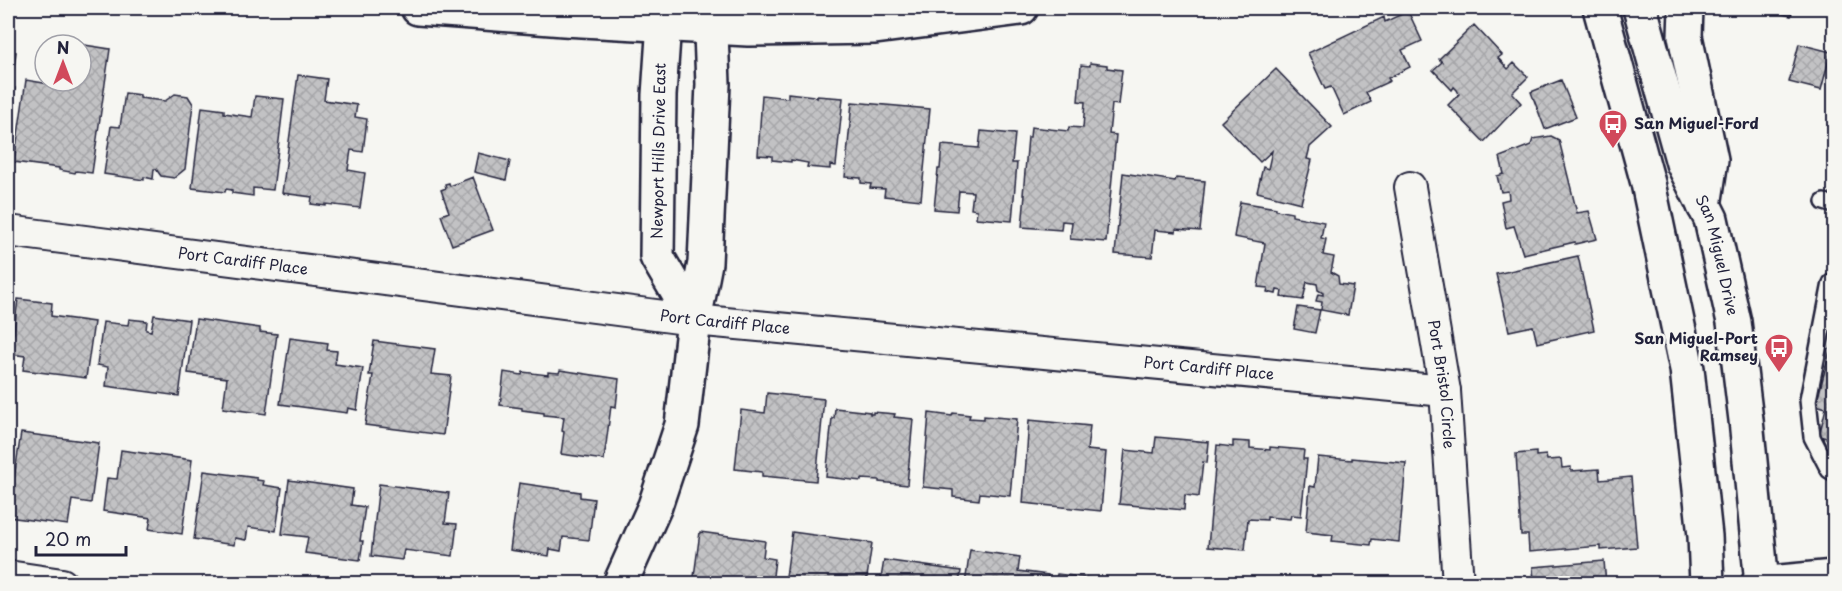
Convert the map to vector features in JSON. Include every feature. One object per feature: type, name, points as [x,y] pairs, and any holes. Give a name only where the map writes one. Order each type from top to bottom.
[{"type":"main road","points":[[418,8],[710,18],[748,29],[875,27],[1021,8]]},
{"type":"main road","points":[[1600,8],[1648,183],[1687,369],[1704,524],[1707,584]]},
{"type":"main road","name":"San Miguel Drive","points":[[1640,8],[1683,164],[1711,219],[1734,322],[1746,420],[1760,583]]},
{"type":"main road","points":[[1686,8],[1685,36],[1711,160],[1704,206]]},
{"type":"main road","name":"Newport Hills Drive East","points":[[664,16],[659,95],[657,257],[694,320]]},
{"type":"main road","points":[[620,584],[655,506],[682,425],[694,320],[705,263],[713,84],[710,18]]},
{"type":"main road","points":[[1760,583],[1834,577]]},
{"type":"street","name":"Port Bristol Circle","points":[[1410,186],[1445,391],[1458,584]]},
{"type":"street","name":"Port Cardiff Place","points":[[8,231],[694,320],[1445,391]]},
{"type":"street","points":[[8,576],[62,584]]},
{"type":"lane","points":[[1831,283],[1808,400],[1812,437],[1829,470],[1834,473]]},
{"type":"building","points":[[1758,8],[1793,8],[1791,16]]},
{"type":"building","points":[[1408,11],[1422,41],[1402,50],[1410,67],[1388,78],[1390,81],[1366,92],[1371,102],[1344,115],[1331,87],[1325,89],[1308,53],[1384,17],[1385,22]]},
{"type":"building","points":[[1474,25],[1502,55],[1498,58],[1508,69],[1514,63],[1528,77],[1512,93],[1521,103],[1484,142],[1448,105],[1459,94],[1457,90],[1454,87],[1452,90],[1433,70],[1442,62],[1439,59]]},
{"type":"building","points":[[1799,44],[1831,52],[1821,90],[1789,82]]},
{"type":"building","points":[[93,46],[110,49],[92,173],[76,171],[75,173],[59,170],[59,168],[14,162],[26,80],[33,81],[33,93],[93,93]]},
{"type":"building","points":[[8,51],[16,52],[11,88],[15,88],[8,140]]},
{"type":"building","points":[[1090,63],[1122,70],[1118,105],[1112,104],[1109,134],[1116,135],[1106,242],[1070,239],[1072,222],[1062,221],[1061,230],[1022,227],[1028,137],[1030,137],[1031,127],[1068,131],[1069,127],[1083,128],[1085,102],[1078,101],[1081,65],[1090,66]]},
{"type":"building","points":[[1276,69],[1332,127],[1310,147],[1307,159],[1312,160],[1301,203],[1257,192],[1263,167],[1268,169],[1272,151],[1260,162],[1221,122]]},
{"type":"building","points":[[298,75],[327,79],[324,100],[357,105],[355,117],[367,119],[363,152],[351,150],[348,170],[365,173],[360,208],[311,204],[312,197],[282,193]]},
{"type":"building","points":[[1561,80],[1576,117],[1545,129],[1531,92]]},
{"type":"building","points":[[125,93],[140,95],[140,98],[165,101],[175,94],[188,96],[193,104],[185,169],[174,178],[161,176],[156,169],[154,169],[153,179],[144,177],[144,180],[104,174],[111,126],[120,127]]},
{"type":"building","points":[[788,93],[817,98],[817,96],[843,98],[836,166],[830,165],[830,169],[807,167],[808,163],[772,160],[772,156],[758,155],[762,95],[788,98]]},
{"type":"building","points":[[255,96],[284,99],[273,190],[253,188],[253,196],[232,193],[232,190],[226,189],[225,192],[192,188],[202,107],[252,117]]},
{"type":"building","points":[[852,102],[930,109],[921,200],[884,196],[885,189],[870,188],[871,184],[861,183],[861,178],[845,177]]},
{"type":"building","points":[[981,131],[1015,134],[1012,163],[1017,163],[1012,221],[976,218],[977,210],[971,209],[973,192],[959,191],[957,211],[934,209],[942,145],[979,148]]},
{"type":"building","points":[[1551,136],[1559,140],[1577,213],[1589,211],[1597,239],[1523,254],[1514,226],[1506,228],[1501,201],[1509,199],[1508,191],[1501,192],[1497,176],[1504,174],[1500,157],[1531,145],[1533,139]]},
{"type":"building","points":[[478,153],[510,161],[506,180],[474,172]]},
{"type":"building","points":[[1123,173],[1175,181],[1176,178],[1205,181],[1200,231],[1155,230],[1152,257],[1115,254]]},
{"type":"building","points":[[473,177],[493,230],[452,245],[441,215],[449,212],[441,190],[446,188],[445,184],[449,183],[450,186]]},
{"type":"building","points":[[1240,202],[1276,208],[1276,210],[1292,213],[1292,216],[1324,222],[1321,238],[1326,239],[1323,255],[1334,257],[1331,272],[1338,276],[1339,284],[1353,286],[1348,315],[1321,310],[1322,302],[1316,301],[1318,294],[1323,295],[1323,293],[1318,290],[1317,284],[1307,282],[1303,300],[1281,297],[1282,291],[1277,290],[1276,294],[1267,292],[1268,288],[1258,287],[1265,243],[1234,237]]},
{"type":"building","points":[[1578,256],[1594,330],[1537,343],[1533,326],[1509,331],[1496,274]]},
{"type":"building","points":[[18,299],[52,303],[51,316],[94,322],[86,378],[23,370],[25,356],[11,354]]},
{"type":"building","points":[[1298,307],[1320,310],[1315,333],[1294,329]]},
{"type":"building","points":[[154,315],[189,320],[179,396],[106,386],[108,367],[97,365],[103,322],[128,325],[129,319],[147,321],[146,330],[151,331]]},
{"type":"building","points":[[196,319],[260,328],[260,332],[277,334],[266,414],[223,408],[227,378],[188,373]]},
{"type":"building","points":[[1834,335],[1834,440],[1819,436],[1826,408],[1816,405]]},
{"type":"building","points":[[290,338],[328,343],[327,350],[337,351],[335,364],[363,368],[357,410],[348,408],[347,413],[280,404]]},
{"type":"building","points":[[374,341],[435,349],[431,374],[451,376],[443,435],[365,425],[373,375],[369,375]]},
{"type":"building","points":[[560,370],[619,379],[616,407],[611,406],[604,460],[561,454],[564,417],[500,405],[504,372],[548,375],[548,372],[559,373]]},
{"type":"building","points":[[767,393],[824,399],[816,481],[762,476],[762,472],[735,469],[741,410],[765,413]]},
{"type":"building","points":[[835,408],[870,412],[870,414],[873,412],[895,414],[894,417],[913,419],[907,485],[879,482],[879,480],[861,479],[861,481],[826,477]]},
{"type":"building","points":[[929,413],[952,416],[953,413],[970,415],[969,418],[984,419],[984,416],[1017,419],[1010,496],[980,493],[979,500],[953,497],[953,490],[923,487]]},
{"type":"building","points":[[1029,420],[1090,426],[1087,450],[1106,452],[1101,511],[1023,503]]},
{"type":"building","points":[[21,433],[99,443],[91,503],[72,500],[68,525],[8,517]]},
{"type":"building","points":[[1156,437],[1209,442],[1207,463],[1203,462],[1199,497],[1185,495],[1184,510],[1119,504],[1125,450],[1154,453]]},
{"type":"building","points":[[1233,441],[1250,442],[1250,448],[1304,450],[1303,459],[1307,459],[1301,516],[1291,515],[1290,519],[1267,517],[1267,520],[1248,519],[1245,550],[1208,547],[1217,445],[1233,447]]},
{"type":"building","points":[[121,450],[192,460],[182,534],[149,529],[151,518],[103,511],[107,478],[117,479]]},
{"type":"building","points":[[1536,452],[1536,456],[1546,455],[1547,460],[1561,459],[1562,468],[1571,467],[1571,471],[1599,469],[1600,480],[1631,477],[1637,547],[1601,550],[1601,546],[1529,552],[1528,535],[1521,535],[1516,454]]},
{"type":"building","points":[[1318,457],[1406,463],[1399,542],[1372,539],[1371,545],[1332,541],[1333,535],[1306,532],[1310,486],[1315,487]]},
{"type":"building","points":[[204,471],[257,478],[257,480],[264,481],[263,485],[282,488],[276,531],[248,527],[246,540],[235,538],[234,545],[194,539]]},
{"type":"building","points":[[289,480],[353,489],[351,505],[365,507],[360,560],[305,553],[308,537],[282,534]]},
{"type":"building","points":[[519,483],[580,492],[580,497],[594,499],[589,540],[563,537],[561,551],[550,549],[549,556],[510,550]]},
{"type":"building","points":[[379,484],[449,493],[445,523],[457,524],[453,556],[404,550],[402,560],[371,556]]},
{"type":"building","points":[[700,532],[765,541],[763,557],[775,559],[772,584],[693,584]]},
{"type":"building","points":[[792,532],[872,543],[866,584],[785,584]]},
{"type":"building","points":[[970,550],[1020,557],[1018,571],[1048,575],[1047,584],[965,584]]},
{"type":"building","points":[[884,560],[961,571],[959,584],[880,584]]},
{"type":"building","points":[[1604,561],[1606,584],[1534,584],[1533,567]]},
{"type":"building","points":[[1057,574],[1114,581],[1114,584],[1055,584]]},
{"type":"place","name":"San Miguel-Ford","points":[[1613,150]]},
{"type":"place","name":"San Miguel-Port Ramsey","points":[[1779,374]]}]
